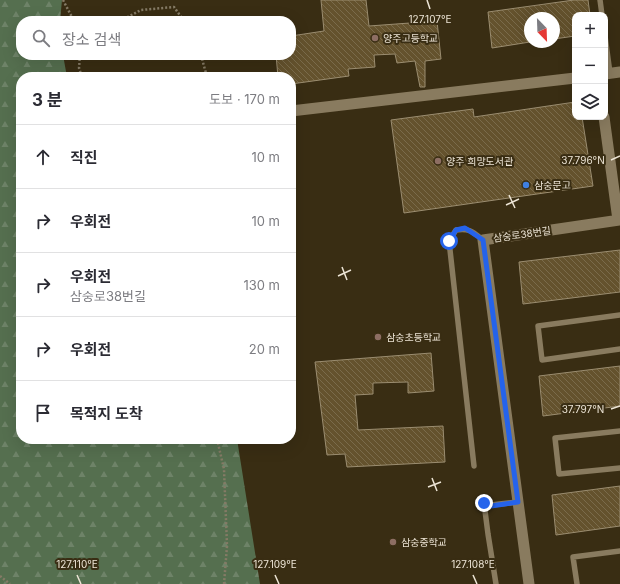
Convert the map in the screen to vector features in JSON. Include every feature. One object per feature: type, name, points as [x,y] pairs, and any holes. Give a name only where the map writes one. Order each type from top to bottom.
[{"type":"street","points":[[296,110],[572,78]]},
{"type":"street","points":[[604,120],[619,220]]},
{"type":"street","name":"삼숭로38번길","points":[[529,584],[483,240],[619,220]]},
{"type":"lane","points":[[600,0],[602,12]]},
{"type":"lane","points":[[607,48],[612,73]]},
{"type":"lane","points":[[474,466],[449,241],[456,230],[465,228],[483,240]]},
{"type":"lane","points":[[620,315],[538,326],[542,360],[620,349]]},
{"type":"lane","points":[[620,431],[555,438],[559,474],[620,468]]},
{"type":"lane","points":[[496,584],[484,503],[491,506],[518,502]]},
{"type":"lane","points":[[577,584],[573,556],[620,551]]},
{"type":"path","points":[[63,0],[71,16]]},
{"type":"path","points":[[130,16],[141,10],[174,7],[180,16]]},
{"type":"path","points":[[80,60],[80,72]]},
{"type":"path","points":[[202,60],[206,72]]},
{"type":"path","points":[[219,444],[224,469],[227,546],[224,584]]},
{"type":"path","points":[[0,576],[10,584]]},
{"type":"green space","points":[[0,0],[62,0],[60,16],[16,16],[16,60],[64,60],[66,72],[16,72],[16,444],[238,444],[260,584],[0,584]]},
{"type":"building","points":[[321,0],[366,0],[369,26],[437,21],[441,59],[425,61],[425,87],[420,87],[415,61],[397,63],[395,54],[374,55],[375,67],[348,69],[349,76],[296,83],[296,72],[278,72],[276,60],[296,60],[296,35],[324,31]]},
{"type":"building","points":[[574,0],[588,0],[590,12],[572,12],[572,36],[560,38],[560,12],[524,12],[524,43],[492,48],[488,12]]},
{"type":"building","points":[[572,102],[572,120],[582,120],[593,186],[404,213],[391,120],[473,109],[474,117]]},
{"type":"building","points":[[620,250],[620,292],[523,304],[519,262]]},
{"type":"building","points":[[431,353],[434,391],[408,393],[408,382],[373,383],[373,394],[355,395],[358,430],[443,426],[445,462],[347,467],[345,454],[327,455],[315,362]]},
{"type":"building","points":[[620,366],[620,406],[543,416],[539,376]]},
{"type":"building","points":[[620,486],[620,526],[556,535],[552,495]]},
{"type":"place","name":"양주고등학교","points":[[375,38]]},
{"type":"place","name":"양주 희망도서관","points":[[438,161]]},
{"type":"place","name":"삼숭문고","points":[[526,185]]},
{"type":"place","name":"삼숭초등학교","points":[[378,337]]},
{"type":"place","name":"삼숭중학교","points":[[393,542]]},
{"type":"route","points":[[449,241],[456,230],[465,228],[483,240],[518,502],[491,506],[484,503]]}]
